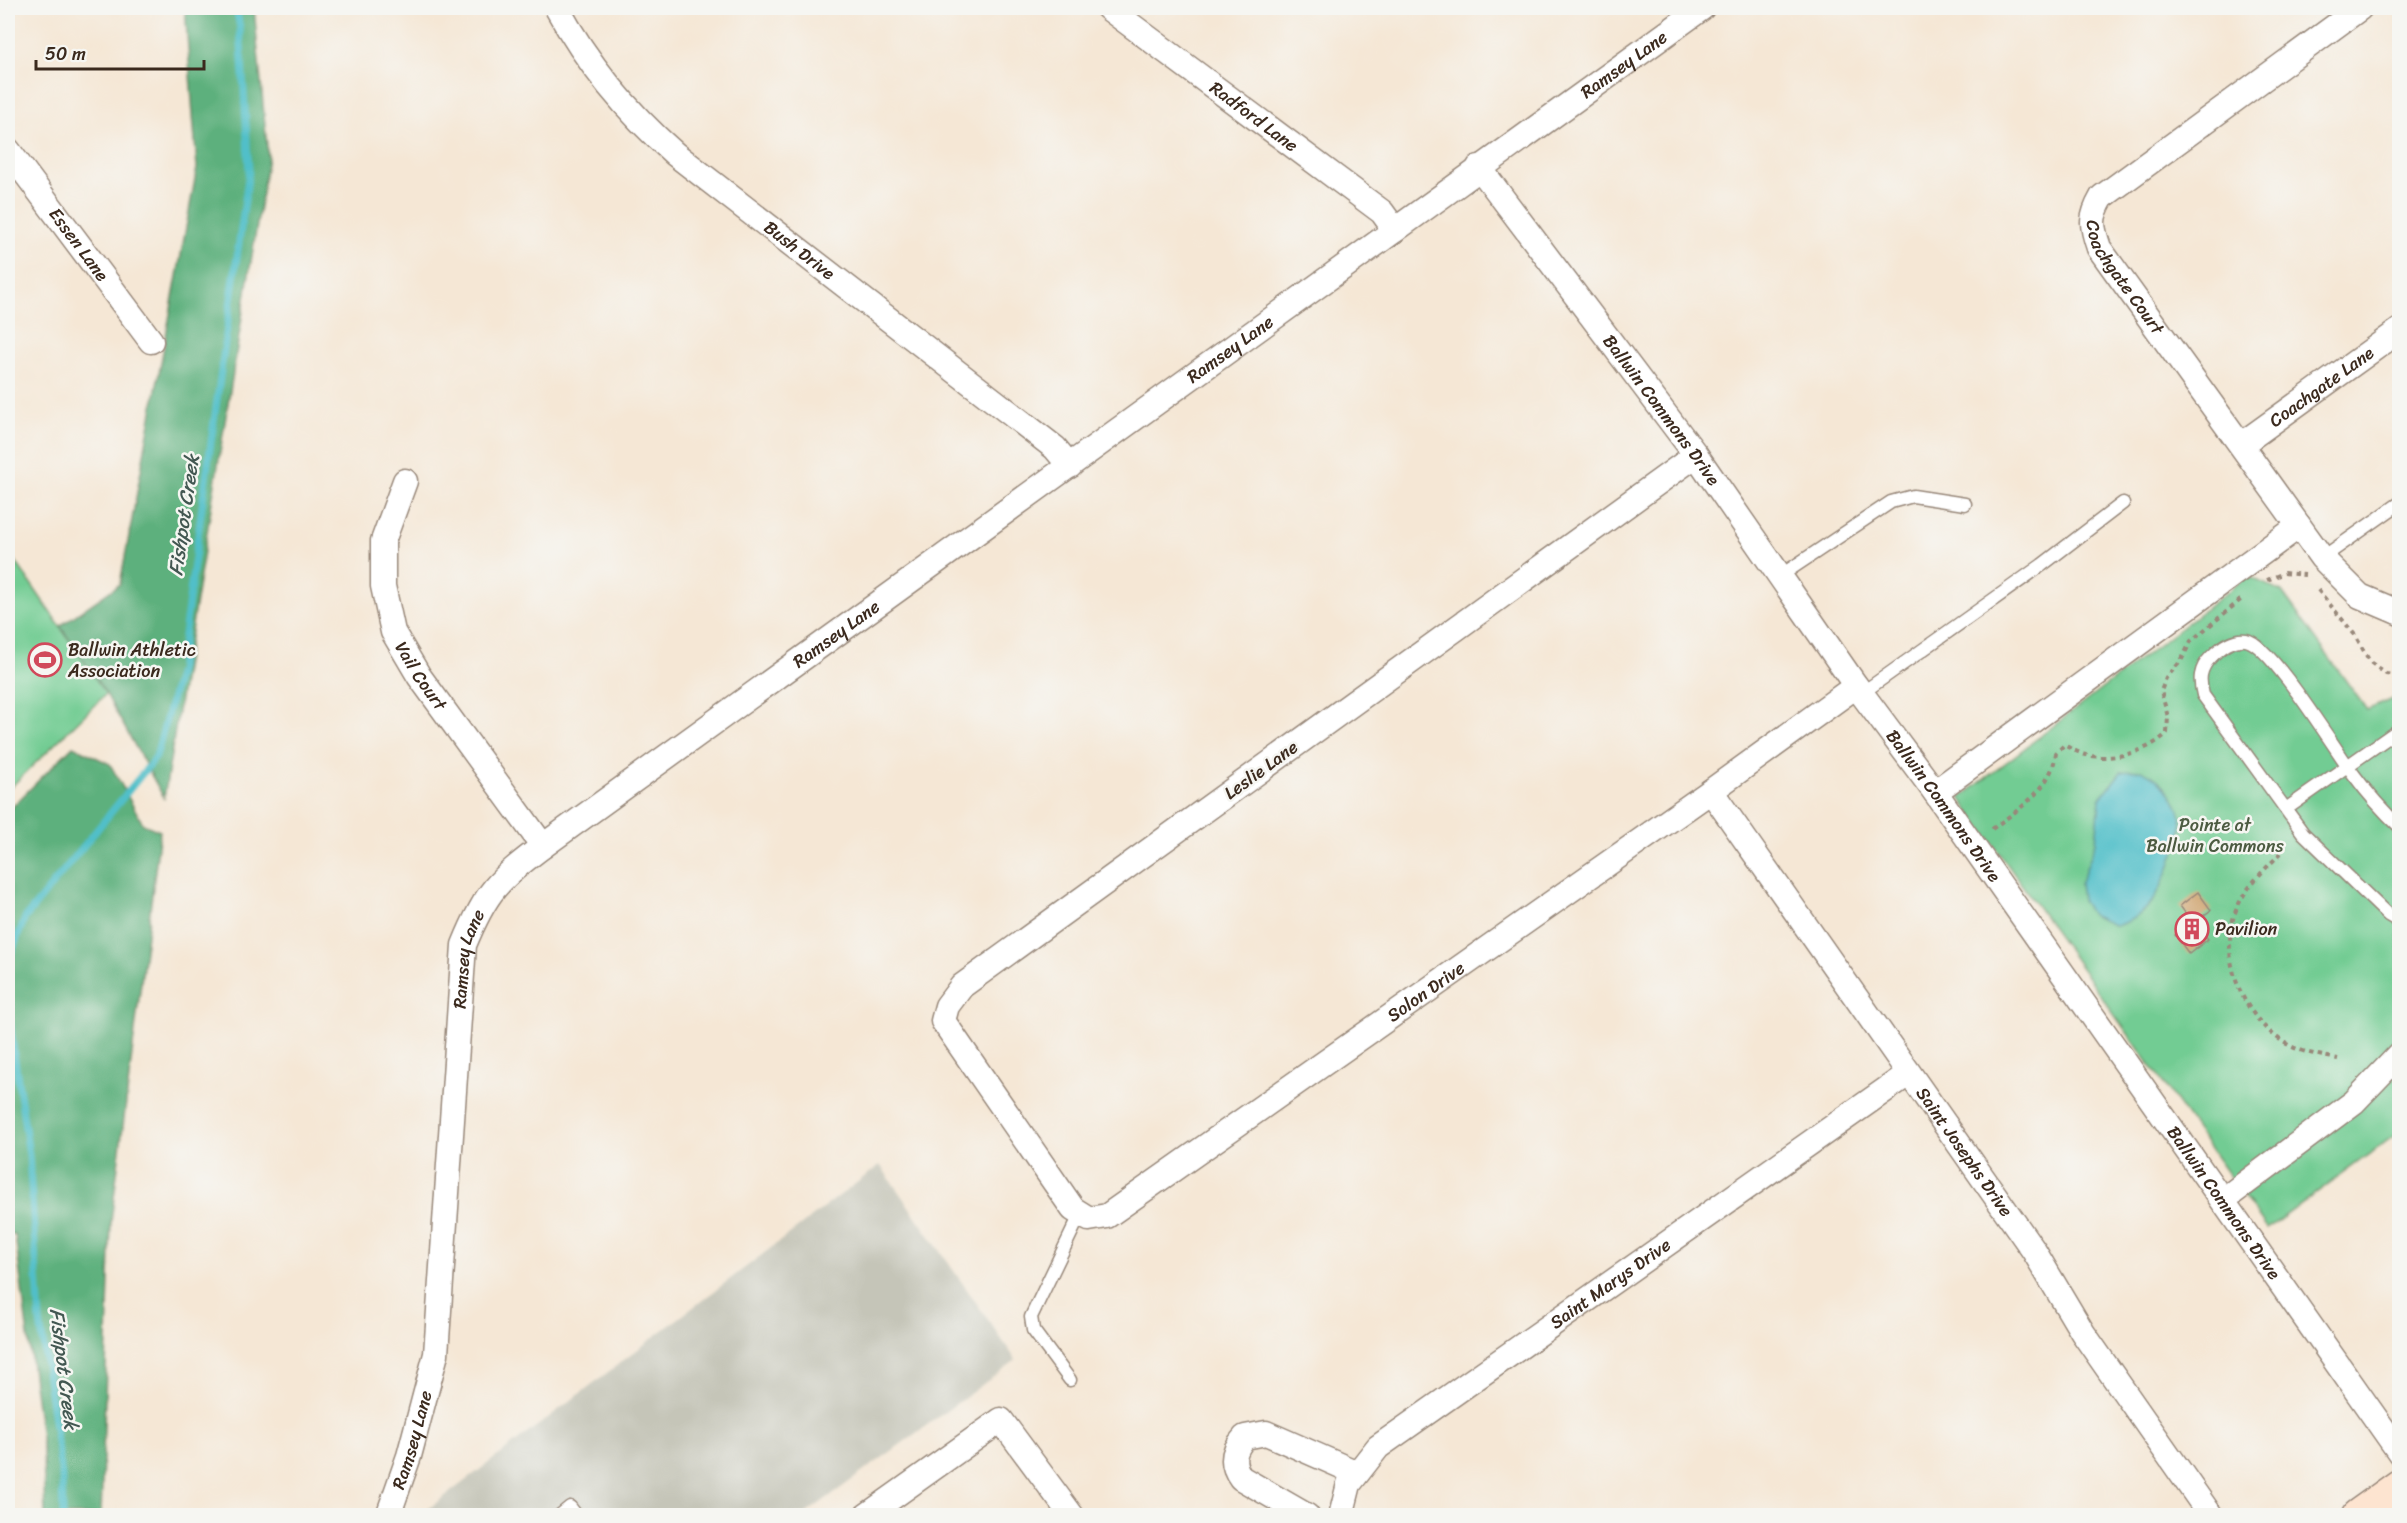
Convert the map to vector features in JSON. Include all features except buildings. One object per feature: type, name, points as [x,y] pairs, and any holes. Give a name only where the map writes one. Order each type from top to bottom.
[{"type":"street","name":"Bush Drive","points":[[557,8],[594,68],[615,96],[642,125],[675,154],[1055,448],[1070,466]]},
{"type":"street","name":"Radford Lane","points":[[1108,8],[1382,212],[1395,230]]},
{"type":"street","name":"Ramsey Lane","points":[[388,1515],[410,1456],[438,1343],[464,945],[478,910],[491,890],[543,846],[1070,466],[1479,167],[1702,8]]},
{"type":"street","name":"Coachgate Court","points":[[2360,8],[2102,197],[2093,213],[2093,229],[2099,248],[2322,558],[2360,596],[2400,613]]},
{"type":"street","name":"Essen Lane","points":[[8,150],[151,341]]},
{"type":"street","name":"Ballwin Commons Drive","points":[[1479,167],[1696,455],[1859,690],[1935,792],[2400,1453]]},
{"type":"street","name":"Coachgate Lane","points":[[2242,444],[2400,330]]},
{"type":"street","name":"Leslie Lane","points":[[1080,1215],[943,1021],[947,1006],[962,986],[1696,455]]},
{"type":"street","name":"Vail Court","points":[[405,481],[383,541],[383,586],[393,632],[419,676],[543,846]]},
{"type":"street","points":[[1935,792],[2299,526]]},
{"type":"street","name":"Solon Drive","points":[[1080,1215],[1098,1219],[1112,1214],[1711,791],[1859,690]]},
{"type":"street","name":"Saint Josephs Drive","points":[[1711,791],[2034,1251],[2083,1334],[2211,1515]]},
{"type":"street","points":[[2223,1200],[2354,1102],[2400,1054]]},
{"type":"street","name":"Saint Marys Drive","points":[[1341,1515],[1349,1484],[1378,1447],[1908,1074]]},
{"type":"street","points":[[866,1515],[1001,1420],[1072,1515]]},
{"type":"street","points":[[1307,1515],[1240,1478],[1236,1471],[1234,1452],[1245,1437],[1266,1433],[1358,1473]]},
{"type":"street","points":[[2358,1515],[2400,1486]]},
{"type":"lane","points":[[1780,576],[1891,502],[1913,496],[1965,504]]},
{"type":"lane","points":[[1859,690],[2042,565],[2123,502]]},
{"type":"lane","points":[[2322,558],[2400,503]]},
{"type":"lane","points":[[2400,827],[2347,765],[2275,662],[2257,644],[2246,640],[2229,642],[2204,665],[2199,679],[2203,695],[2303,833],[2388,915],[2400,922]]},
{"type":"lane","points":[[2286,809],[2400,729]]},
{"type":"lane","points":[[1070,1380],[1033,1330],[1031,1317],[1080,1215]]},
{"type":"lane","points":[[559,1515],[570,1506],[577,1515]]},
{"type":"path","points":[[2281,853],[2260,874],[2241,900],[2230,947],[2233,971],[2243,999],[2265,1028],[2285,1043],[2308,1053],[2338,1059]]},
{"type":"shaded area","points":[[880,1165],[1016,1360],[804,1515],[419,1516]]},
{"type":"green space","points":[[185,8],[254,8],[268,157],[164,798],[106,694],[60,626],[120,584],[197,168]]},
{"type":"green space","name":"Ballwin Athletic Association","points":[[8,550],[106,694],[8,790]]},
{"type":"green space","name":"Pointe at Ballwin Commons","points":[[2248,576],[2282,592],[2367,710],[2399,696],[2399,1132],[2267,1229],[1960,798]]},
{"type":"green space","points":[[73,746],[110,764],[143,824],[160,831],[111,1222],[101,1515],[45,1516],[43,1453],[15,1235],[8,1235],[8,811]]},
{"type":"water","points":[[2141,770],[2157,779],[2170,792],[2181,817],[2182,831],[2162,884],[2152,902],[2137,916],[2116,926],[2091,915],[2082,900],[2080,884],[2096,842],[2100,799],[2121,772]]},
{"type":"waterway","name":"Fishpot Creek","points":[[8,978],[10,956],[25,918],[156,757],[179,671],[249,171],[240,28],[236,8]]},
{"type":"waterway","name":"Fishpot Creek","points":[[8,1012],[29,1155],[40,1321],[62,1477],[63,1516]]},
{"type":"place","name":"Ballwin Athletic Association","points":[[45,660]]},
{"type":"place","name":"Pavilion","points":[[2192,929]]}]
